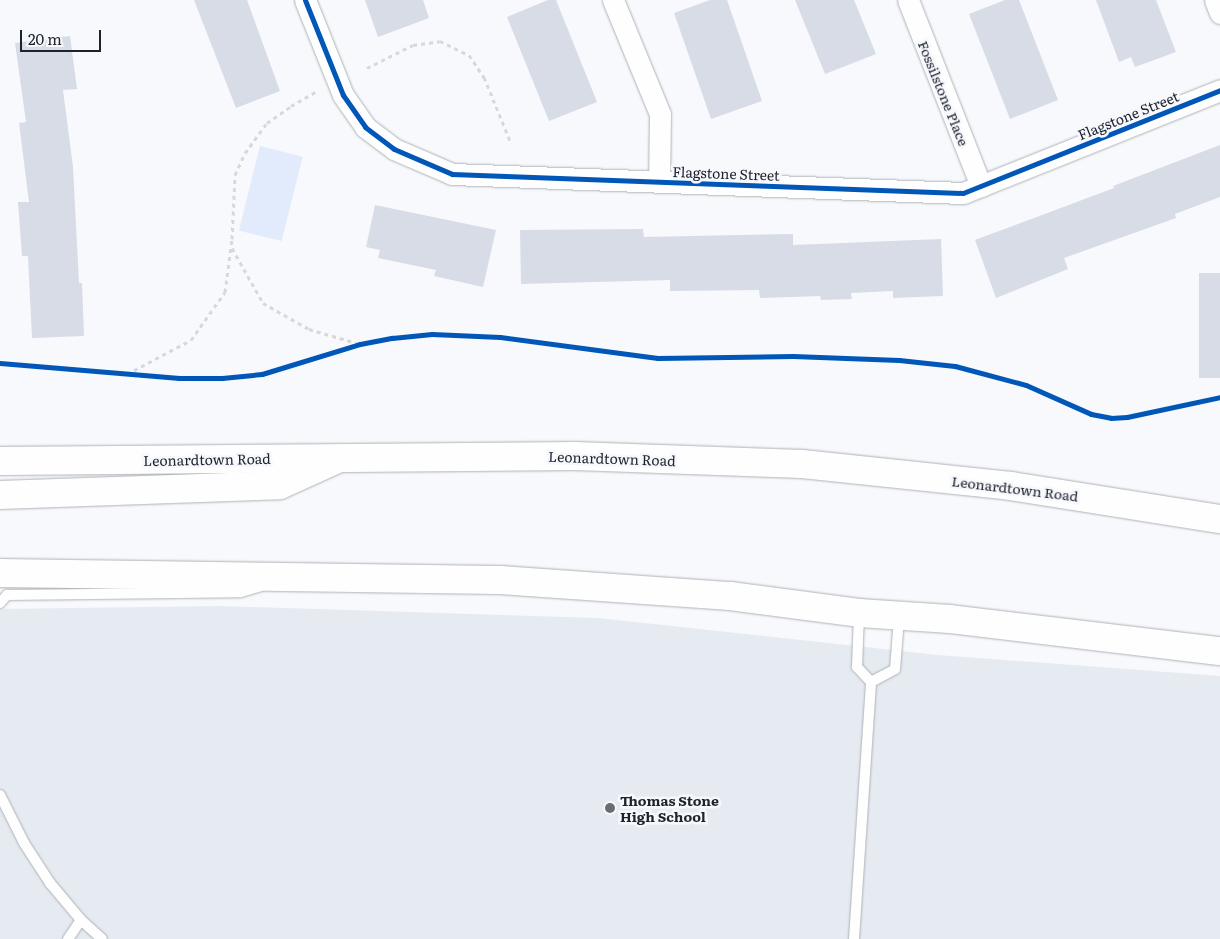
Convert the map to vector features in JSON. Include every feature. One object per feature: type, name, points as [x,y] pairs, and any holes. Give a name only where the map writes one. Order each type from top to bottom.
[{"type":"highway","name":"Leonardtown Road","points":[[0,461],[575,456],[802,464],[1011,486],[1216,516]]},
{"type":"highway","points":[[0,495],[280,485],[341,457]]},
{"type":"highway","points":[[0,573],[500,580],[730,596],[859,613],[950,619],[1220,651]]},
{"type":"street","name":"Flagstone Street","points":[[305,0],[343,95],[365,127],[394,149],[452,174],[963,193],[1220,90]]},
{"type":"street","points":[[613,0],[660,114],[659,182]]},
{"type":"street","name":"Fossilstone Place","points":[[908,0],[982,186]]},
{"type":"street","points":[[1215,0],[1220,13]]},
{"type":"lane","points":[[0,603],[7,595],[241,592],[290,577]]},
{"type":"lane","points":[[854,939],[871,682],[857,667],[859,613]]},
{"type":"lane","points":[[871,682],[895,669],[899,616]]},
{"type":"lane","points":[[0,795],[24,843],[50,883],[81,920],[102,939]]},
{"type":"lane","points":[[68,939],[81,920]]},
{"type":"path","points":[[366,68],[413,45],[440,41],[469,55],[484,77],[510,143]]},
{"type":"path","points":[[127,374],[191,340],[225,292],[231,247],[235,175],[245,153],[267,123],[291,106],[318,91]]},
{"type":"path","points":[[231,247],[263,303],[309,329],[360,344]]},
{"type":"path","points":[[351,347],[368,342]]},
{"type":"path","points":[[117,373],[144,375]]},
{"type":"shaded area","points":[[260,146],[303,157],[282,241],[239,230]]},
{"type":"shaded area","name":"Thomas Stone High School","points":[[219,606],[598,618],[938,655],[1220,676],[1220,939],[0,939],[0,609]]},
{"type":"building","points":[[194,0],[247,0],[280,91],[236,108]]},
{"type":"building","points":[[365,0],[423,0],[429,18],[378,37]]},
{"type":"building","points":[[548,0],[556,0],[597,102],[549,121],[507,17]]},
{"type":"building","points":[[710,0],[727,0],[762,101],[711,119],[674,13]]},
{"type":"building","points":[[795,0],[854,0],[876,54],[825,74]]},
{"type":"building","points":[[1005,0],[1019,0],[1058,100],[1010,119],[969,14]]},
{"type":"building","points":[[1096,0],[1156,0],[1176,52],[1135,67],[1131,57],[1119,62]]},
{"type":"building","points":[[70,36],[77,89],[63,90],[73,167],[79,283],[82,283],[84,336],[32,338],[28,256],[22,256],[18,202],[29,202],[19,123],[26,122],[15,43]]},
{"type":"building","points":[[1220,145],[1220,197],[1175,214],[1176,218],[1064,258],[1068,269],[996,298],[975,240],[1114,188],[1113,186]]},
{"type":"building","points":[[375,205],[496,230],[483,287],[434,276],[436,270],[378,258],[380,250],[366,247]]},
{"type":"building","points":[[643,229],[644,237],[793,234],[793,245],[941,239],[943,296],[893,298],[893,291],[851,293],[852,299],[821,300],[820,296],[760,298],[759,290],[670,291],[670,280],[521,284],[520,230]]},
{"type":"building","points":[[1199,273],[1220,273],[1220,378],[1199,378]]},
{"type":"cycle path","points":[[305,0],[343,95],[365,127],[394,149],[452,174],[963,193],[1220,90]]},
{"type":"cycle path","points":[[0,363],[179,378],[222,378],[262,374],[360,344],[392,338],[432,334],[500,337],[658,358],[793,356],[899,360],[955,366],[1026,385],[1091,414],[1111,418],[1127,417],[1220,397]]},
{"type":"place","name":"Thomas Stone High School","points":[[610,808]]}]
